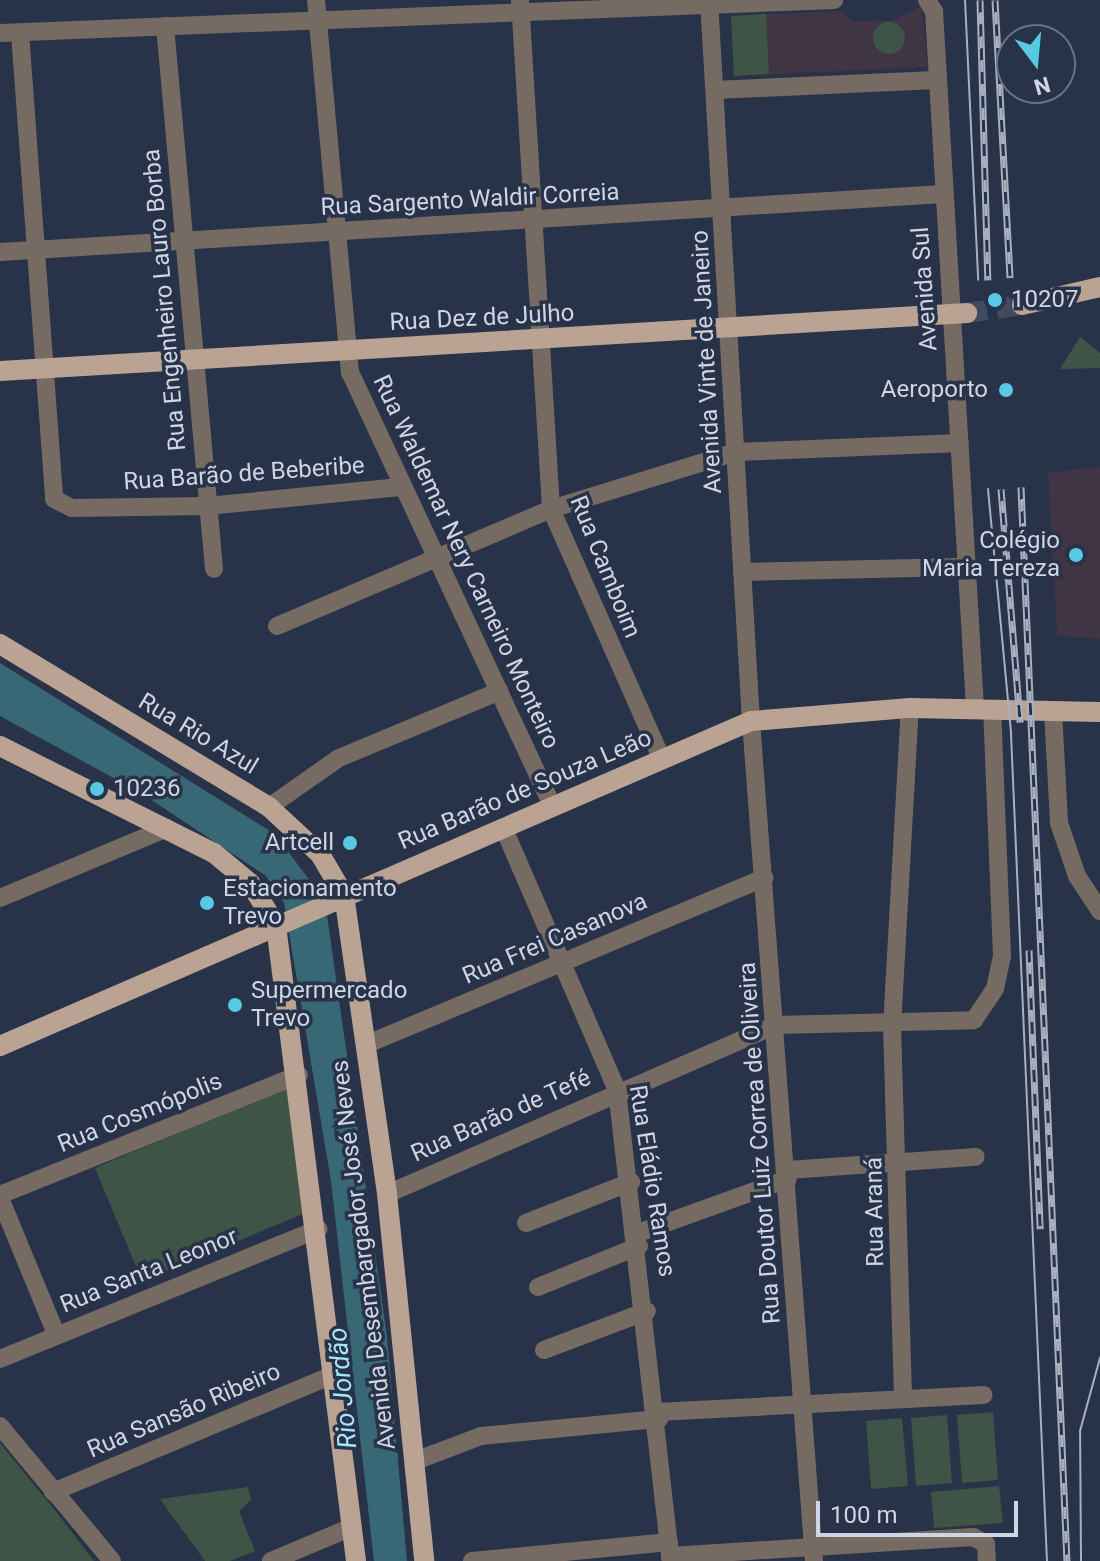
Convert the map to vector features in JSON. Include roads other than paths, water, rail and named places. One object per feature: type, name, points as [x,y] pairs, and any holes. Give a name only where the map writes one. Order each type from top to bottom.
[{"type":"main road","points":[[1022,305],[1100,287]]},
{"type":"main road","name":"Rua Dez de Julho","points":[[0,371],[732,331],[959,315]]},
{"type":"main road","name":"Rua Rio Azul","points":[[0,644],[269,807],[320,854],[338,898]]},
{"type":"main road","name":"Rua Barão de Souza Leão","points":[[0,1046],[751,721],[910,708],[1100,712]]},
{"type":"main road","points":[[0,746],[167,828],[234,867],[281,923]]},
{"type":"main road","name":"Avenida Desembargador José Neves","points":[[338,898],[365,1045],[387,1194],[424,1561]]},
{"type":"main road","name":"Avenida Desembargador José Neves","points":[[281,923],[356,1561]]},
{"type":"street","points":[[0,33],[165,26],[317,9],[834,0]]},
{"type":"street","name":"Avenida Vinte de Janeiro","points":[[709,2],[732,331],[751,721]]},
{"type":"street","name":"Rua Camboim","points":[[520,4],[551,509],[662,759]]},
{"type":"street","name":"Avenida Sul","points":[[930,5],[943,194],[959,315],[960,443],[984,709],[1001,973],[974,1020],[959,1025]]},
{"type":"street","name":"Rua Waldemar Nery Carneiro Monteiro","points":[[317,9],[347,350],[400,487],[553,807]]},
{"type":"street","name":"Rua Engenheiro Lauro Borba","points":[[165,26],[214,569]]},
{"type":"street","points":[[20,33],[44,370]]},
{"type":"street","points":[[715,90],[936,80]]},
{"type":"street","name":"Rua Sargento Waldir Correia","points":[[0,252],[723,210],[943,194]]},
{"type":"street","name":"Rua Barão de Beberibe","points":[[44,370],[51,490],[72,508],[207,506],[400,487]]},
{"type":"street","points":[[277,626],[434,556],[551,509],[736,452],[960,443]]},
{"type":"street","points":[[742,572],[970,567]]},
{"type":"street","points":[[269,807],[339,758],[500,691]]},
{"type":"street","name":"Rua Araná","points":[[903,1396],[892,1027],[910,708]]},
{"type":"street","points":[[1053,711],[1059,823],[1077,876],[1100,911]]},
{"type":"street","name":"Rua Doutor Luiz Correa de Oliveira","points":[[751,721],[788,1174],[801,1403],[814,1554]]},
{"type":"street","points":[[0,898],[167,828]]},
{"type":"street","name":"Rua Eládio Ramos","points":[[504,829],[617,1090],[639,1240],[670,1553]]},
{"type":"street","name":"Rua Frei Casanova","points":[[365,1045],[764,878]]},
{"type":"street","name":"Rua Barão de Tefé","points":[[387,1194],[617,1090],[776,1025],[959,1025]]},
{"type":"street","name":"Rua Cosmópolis","points":[[0,1196],[299,1075]]},
{"type":"street","points":[[538,1287],[788,1174],[898,1159],[976,1157]]},
{"type":"street","points":[[526,1223],[631,1182]]},
{"type":"street","points":[[0,1196],[56,1334]]},
{"type":"street","name":"Rua Santa Leonor","points":[[0,1359],[318,1229]]},
{"type":"street","points":[[544,1350],[647,1311]]},
{"type":"street","name":"Rua Sansão Ribeiro","points":[[53,1492],[333,1375]]},
{"type":"street","points":[[415,1461],[481,1436],[658,1415],[903,1396],[984,1395]]},
{"type":"street","points":[[0,1426],[112,1561]]},
{"type":"street","points":[[271,1561],[352,1527]]},
{"type":"street","points":[[472,1561],[670,1553],[814,1554],[973,1537],[986,1544],[987,1561]]},
{"type":"water","name":"Rio Jordão","points":[[0,663],[275,834],[325,901],[387,1337],[407,1561],[374,1561],[331,1181],[284,903],[266,876],[141,793],[0,716]]},
{"type":"tunnel","points":[[967,313],[1022,305]]},
{"type":"tram line","points":[[965,0],[978,280]]},
{"type":"tram line","points":[[988,489],[1011,734],[1047,1561]]},
{"type":"tram line","points":[[1081,1561],[1080,1431],[1100,1358]]},
{"type":"railway","points":[[980,0],[988,280]]},
{"type":"railway","points":[[995,0],[1010,278]]},
{"type":"railway","points":[[1021,487],[1067,1561]]},
{"type":"railway","points":[[1001,489],[1020,722]]},
{"type":"railway","points":[[1029,950],[1040,1229]]},
{"type":"place","name":"10207","points":[[995,300]]},
{"type":"place","name":"Aeroporto","points":[[1006,390]]},
{"type":"place","name":"Colégio Maria Tereza","points":[[1076,555]]},
{"type":"place","name":"10236","points":[[97,789]]},
{"type":"place","name":"Artcell","points":[[350,843]]},
{"type":"place","name":"Estacionamento Trevo","points":[[207,903]]},
{"type":"place","name":"Supermercado Trevo","points":[[235,1005]]}]
